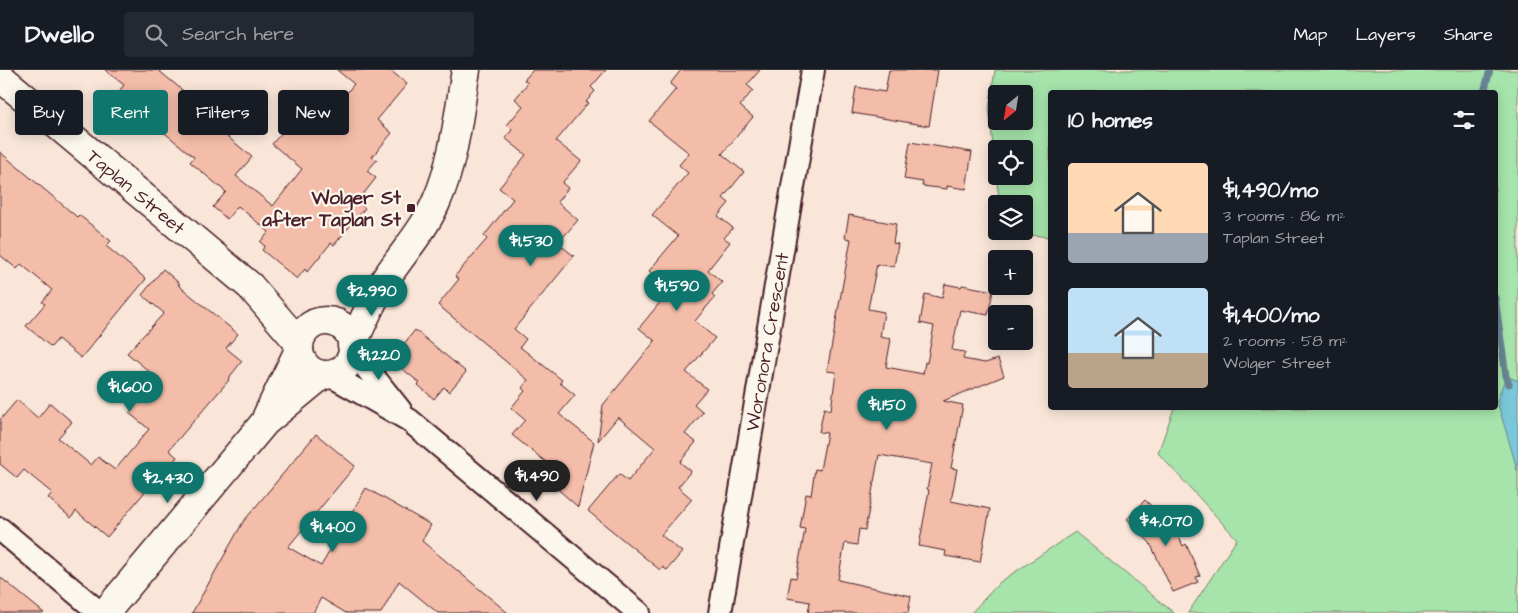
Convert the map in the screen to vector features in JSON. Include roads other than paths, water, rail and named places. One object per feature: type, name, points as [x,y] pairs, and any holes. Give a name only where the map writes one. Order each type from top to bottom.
[{"type":"street","points":[[105,613],[264,422],[326,375],[343,369],[348,364],[352,348],[386,278],[426,221],[444,183],[466,70]]},
{"type":"street","name":"Woronora Crescent","points":[[720,613],[813,70]]},
{"type":"street","name":"Taplan Street","points":[[0,77],[250,286],[299,347]]},
{"type":"street","points":[[264,422],[306,330],[324,322],[386,278]]},
{"type":"street","name":"Taplan Street","points":[[250,286],[324,322]]},
{"type":"street","points":[[324,322],[343,327],[348,332],[352,348],[409,420]]},
{"type":"street","points":[[299,347],[304,364],[315,373],[326,375],[409,420],[640,613]]},
{"type":"street","points":[[0,528],[100,613]]},
{"type":"water","points":[[1506,376],[1518,381],[1518,472],[1498,404],[1498,398]]},
{"type":"waterway","points":[[1485,90],[1490,70]]},
{"type":"waterway","points":[[1498,319],[1506,376],[1509,384]]},
{"type":"place","name":"Wolger St after Taplan St","points":[[411,208]]}]
